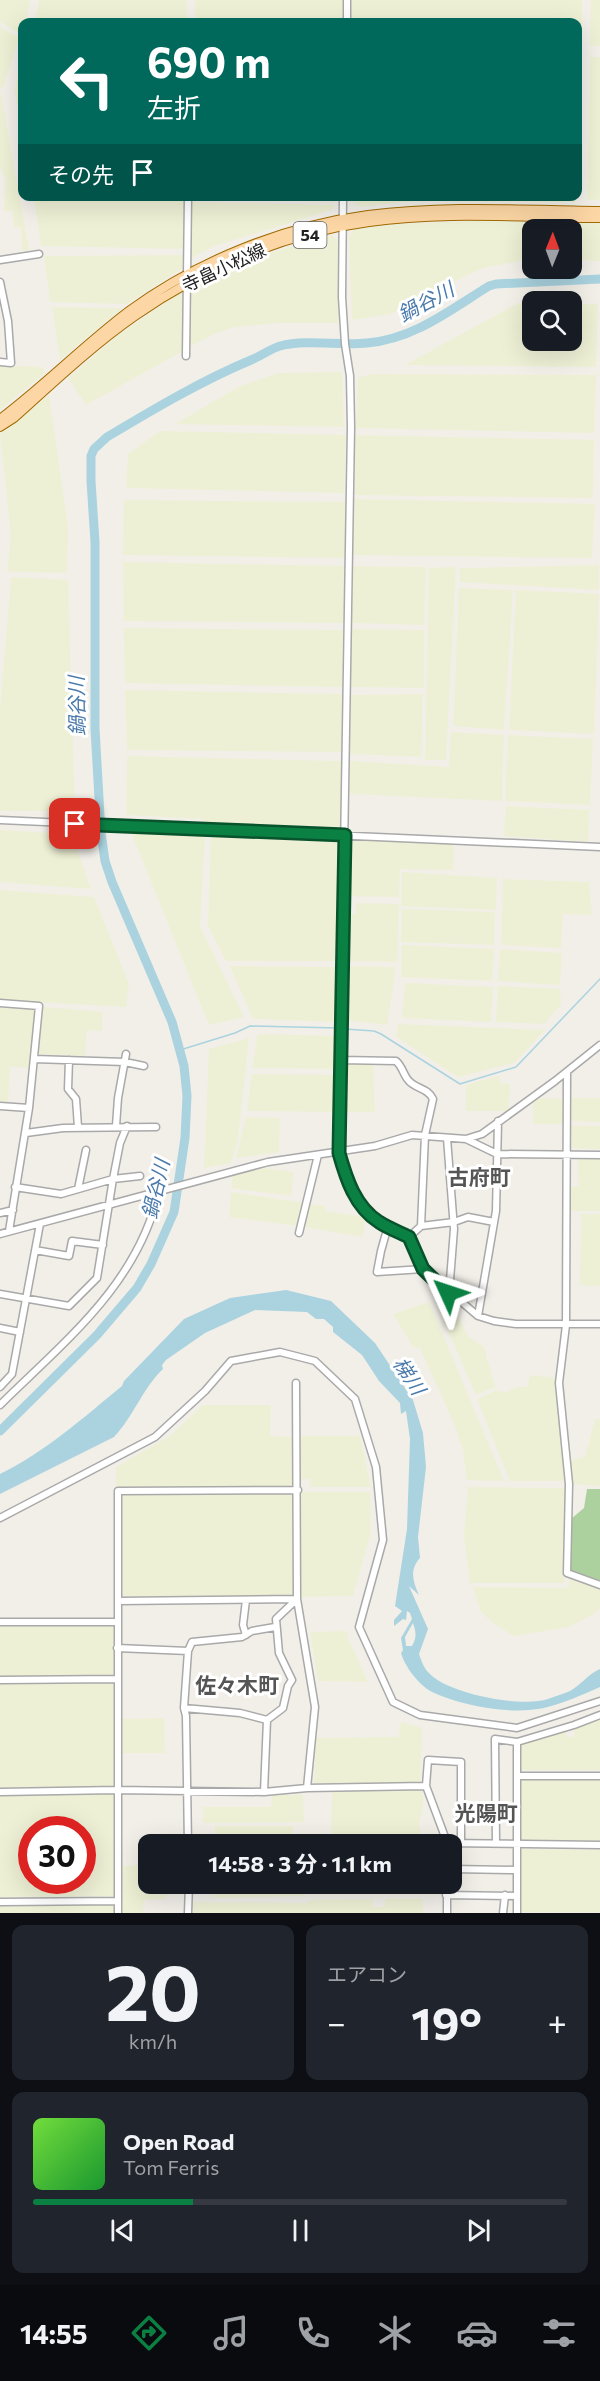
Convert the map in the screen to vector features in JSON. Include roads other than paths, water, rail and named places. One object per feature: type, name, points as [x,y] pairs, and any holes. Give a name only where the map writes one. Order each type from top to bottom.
[{"type":"main road","name":"寺畠小松線","points":[[0,419],[27,399],[130,311],[223,257],[278,236],[370,214],[445,209],[600,211]]},
{"type":"main road","name":"寺畠小松線","points":[[343,222],[446,216],[600,218]]},
{"type":"main road","name":"寺畠小松線","points":[[0,427],[14,418],[134,316],[187,279]]},
{"type":"street","points":[[347,0],[347,18]]},
{"type":"street","points":[[186,356],[188,201]]},
{"type":"street","points":[[343,201],[343,326],[350,376],[351,439],[339,1153],[346,1179],[356,1196],[377,1221],[409,1237],[423,1269],[448,1293],[478,1316],[516,1324],[600,1324]]},
{"type":"street","points":[[0,260],[39,254]]},
{"type":"street","points":[[0,282],[9,331],[11,363],[0,362]]},
{"type":"street","points":[[0,820],[600,847]]},
{"type":"street","points":[[0,1003],[39,1006],[26,1133],[9,1231]]},
{"type":"street","points":[[0,1234],[268,1162],[339,1153],[390,1143],[412,1135],[466,1139],[482,1134],[567,1073],[600,1045]]},
{"type":"street","points":[[116,1126],[118,1098],[126,1054]]},
{"type":"street","points":[[34,1059],[125,1062],[144,1066]]},
{"type":"street","points":[[69,1060],[68,1089],[76,1099],[78,1127]]},
{"type":"street","points":[[342,1060],[396,1061],[402,1066],[409,1082],[431,1094],[433,1099],[425,1135],[421,1226]]},
{"type":"street","points":[[567,1073],[566,1325],[559,1383],[569,1484],[567,1573],[600,1586]]},
{"type":"street","points":[[0,1106],[29,1108]]},
{"type":"street","points":[[478,1316],[497,1193],[498,1121]]},
{"type":"street","points":[[0,1294],[69,1306],[97,1278],[120,1143],[127,1126]]},
{"type":"street","points":[[26,1133],[78,1127],[156,1127]]},
{"type":"street","points":[[447,1138],[454,1222],[448,1293]]},
{"type":"street","points":[[466,1139],[497,1154],[600,1155]]},
{"type":"street","points":[[78,1189],[86,1150]]},
{"type":"street","points":[[299,1233],[318,1155]]},
{"type":"street","points":[[15,1187],[61,1194],[113,1179],[140,1176]]},
{"type":"street","points":[[0,1405],[82,1324],[113,1289],[139,1248],[153,1219],[159,1191]]},
{"type":"street","points":[[0,1213],[13,1210]]},
{"type":"street","points":[[409,1237],[421,1226],[454,1222],[468,1217],[494,1222]]},
{"type":"street","points":[[0,1387],[12,1374],[40,1224]]},
{"type":"street","points":[[388,1226],[377,1272],[423,1269]]},
{"type":"street","points":[[35,1250],[69,1256],[72,1241],[103,1245]]},
{"type":"street","points":[[0,1328],[20,1332]]},
{"type":"street","points":[[0,1518],[155,1437],[205,1391],[231,1361],[279,1352],[315,1361],[355,1399],[376,1467],[383,1539],[359,1627],[393,1702],[420,1714],[517,1728],[600,1701]]},
{"type":"street","points":[[296,1383],[297,1599],[315,1707],[307,1788]]},
{"type":"street","points":[[118,1913],[118,1491],[298,1490]]},
{"type":"street","points":[[118,1601],[297,1599]]},
{"type":"street","points":[[267,1720],[283,1708],[288,1686],[292,1680],[279,1653],[275,1627],[277,1617],[297,1599]]},
{"type":"street","points":[[246,1600],[243,1625],[246,1635]]},
{"type":"street","points":[[0,1622],[117,1622]]},
{"type":"street","points":[[188,1834],[186,1716],[183,1708],[188,1651],[192,1642],[246,1635],[252,1631],[275,1627]]},
{"type":"street","points":[[117,1648],[188,1651]]},
{"type":"street","points":[[0,1680],[118,1679]]},
{"type":"street","points":[[183,1708],[240,1713],[267,1720]]},
{"type":"street","points":[[496,1843],[495,1739],[517,1742],[574,1725],[600,1714]]},
{"type":"street","points":[[264,1792],[267,1720]]},
{"type":"street","points":[[517,1742],[517,1913]]},
{"type":"street","points":[[444,1834],[426,1786],[428,1760],[461,1762],[461,1834]]},
{"type":"street","points":[[516,1776],[600,1776]]},
{"type":"street","points":[[0,1792],[117,1790],[264,1792],[307,1788],[426,1786]]},
{"type":"street","points":[[462,1843],[600,1845]]},
{"type":"street","points":[[462,1869],[516,1870]]},
{"type":"street","points":[[188,1913],[189,1894]]},
{"type":"street","points":[[447,1913],[446,1895],[517,1896]]},
{"type":"street","points":[[503,1913],[505,1895]]},
{"type":"street","points":[[0,1902],[118,1901]]},
{"type":"water","points":[[286,1290],[331,1301],[375,1343],[413,1400],[423,1433],[426,1467],[418,1537],[420,1558],[413,1572],[419,1595],[409,1586],[428,1629],[419,1654],[428,1672],[453,1688],[486,1697],[521,1702],[548,1699],[570,1691],[600,1669],[600,1687],[544,1708],[502,1710],[444,1697],[427,1689],[413,1675],[401,1653],[403,1650],[401,1638],[412,1619],[410,1613],[407,1611],[406,1620],[403,1619],[394,1626],[394,1620],[402,1611],[395,1606],[407,1529],[410,1439],[406,1411],[401,1414],[400,1403],[379,1381],[362,1355],[333,1332],[333,1327],[324,1319],[316,1319],[307,1312],[255,1310],[205,1333],[166,1360],[162,1365],[163,1369],[149,1385],[114,1437],[0,1494],[0,1474],[48,1445],[122,1386],[124,1381],[184,1319],[230,1298]],"holes":[[[413,1623],[416,1634],[414,1643],[412,1646],[406,1646],[405,1637]]]},
{"type":"waterway","name":"鍋谷川","points":[[0,1431],[97,1335],[137,1288],[151,1264],[174,1212],[185,1138],[187,1096],[184,1066],[172,1022],[112,882],[105,861],[101,833],[95,729],[95,542],[91,481],[91,456],[94,449],[107,437],[178,396],[280,346],[302,343],[367,343],[400,336],[446,314],[489,286],[496,284],[600,279]]},
{"type":"waterway","points":[[345,1029],[374,1031],[381,1034],[460,1084],[516,1067],[600,979]]},
{"type":"waterway","points":[[180,1050],[250,1026],[338,1028]]},
{"type":"district","name":"古府町","points":[[479,1178]]},
{"type":"district","name":"佐々木町","points":[[237,1686]]},
{"type":"district","name":"光陽町","points":[[486,1814]]},
{"type":"water label","name":"梯川","points":[[409,1376]]}]
